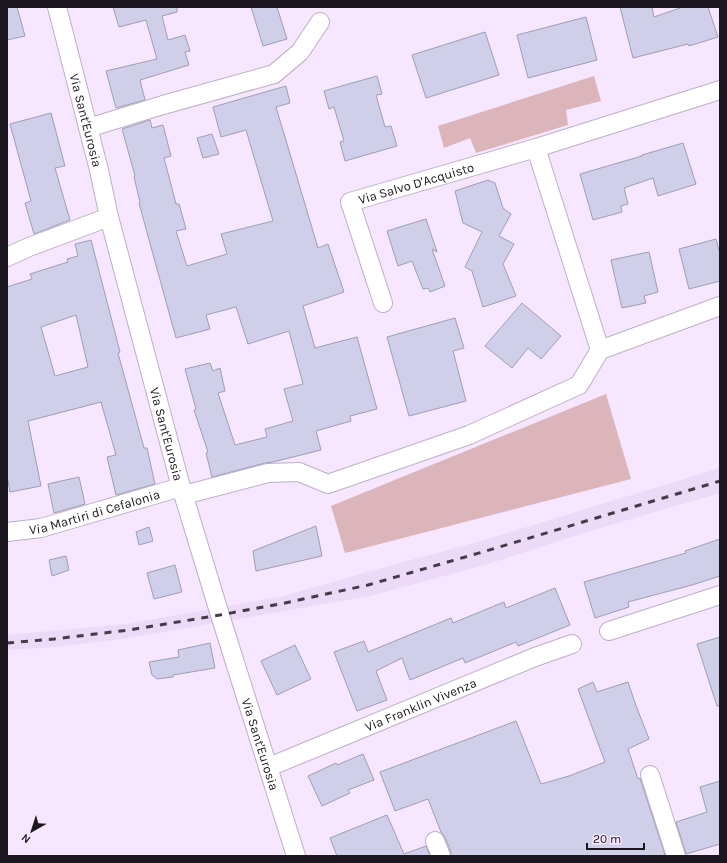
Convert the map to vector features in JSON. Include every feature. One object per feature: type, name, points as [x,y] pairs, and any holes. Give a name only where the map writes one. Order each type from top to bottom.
[{"type":"street","name":"Via Sant'Eurosia","points":[[57,7],[99,170],[109,217],[183,491],[220,615],[296,856]]},
{"type":"street","points":[[88,128],[274,74],[300,52],[320,22]]},
{"type":"street","name":"Via Salvo D'Acquisto","points":[[383,303],[350,202],[536,148],[720,90]]},
{"type":"street","points":[[536,148],[600,350],[720,306]]},
{"type":"street","points":[[7,257],[29,247],[109,217]]},
{"type":"street","name":"Via Martiri di Cefalonia","points":[[7,532],[41,528],[183,491],[268,474],[299,472],[328,484],[469,435],[579,385],[600,350]]},
{"type":"street","points":[[609,631],[720,595]]},
{"type":"street","name":"Via Franklin Vivenza","points":[[269,767],[535,657],[572,644]]},
{"type":"street","points":[[650,775],[676,856]]},
{"type":"shaded area","points":[[594,76],[601,101],[566,110],[568,125],[476,153],[470,138],[444,148],[438,126]]},
{"type":"shaded area","points":[[606,394],[631,479],[345,553],[331,506]]},
{"type":"shaded area","points":[[720,468],[720,493],[583,533],[488,564],[370,596],[130,638],[55,647],[7,650],[7,635],[126,624],[284,596],[481,541]]},
{"type":"building","points":[[7,7],[17,7],[25,36],[7,40]]},
{"type":"building","points":[[113,7],[177,7],[177,12],[162,16],[168,40],[185,35],[190,51],[185,52],[189,65],[140,80],[145,100],[116,108],[106,71],[157,59],[146,20],[119,27]]},
{"type":"building","points":[[251,7],[277,7],[287,39],[263,46]]},
{"type":"building","points":[[620,7],[652,7],[654,17],[683,7],[708,7],[718,37],[689,46],[688,44],[633,58]]},
{"type":"building","points":[[586,17],[597,60],[528,78],[517,35]]},
{"type":"building","points":[[485,32],[499,75],[426,98],[412,55]]},
{"type":"building","points":[[377,76],[382,94],[376,95],[385,127],[391,126],[397,146],[345,161],[340,142],[344,141],[334,107],[329,109],[324,91]]},
{"type":"building","points":[[286,86],[290,103],[276,107],[318,248],[328,244],[344,292],[303,306],[315,348],[357,337],[377,409],[350,416],[351,421],[316,431],[321,450],[212,477],[206,453],[208,452],[194,410],[196,409],[185,369],[210,363],[213,371],[220,368],[225,391],[218,393],[235,445],[267,437],[265,429],[293,421],[284,389],[303,384],[289,331],[248,344],[236,307],[206,315],[210,329],[176,338],[139,203],[135,176],[122,129],[150,120],[152,128],[163,125],[171,156],[164,158],[176,204],[179,204],[186,229],[176,231],[187,266],[227,254],[221,234],[273,221],[246,130],[221,137],[213,107]]},
{"type":"building","points":[[51,113],[65,166],[55,168],[70,220],[34,234],[25,203],[31,201],[10,124]]},
{"type":"building","points":[[212,134],[219,154],[203,158],[197,138]]},
{"type":"building","points":[[683,143],[696,184],[658,196],[653,178],[624,188],[628,204],[621,206],[622,212],[593,220],[580,174]]},
{"type":"building","points":[[488,180],[495,183],[503,208],[511,214],[499,236],[514,244],[503,264],[516,296],[483,307],[472,271],[465,267],[482,232],[463,223],[455,191]]},
{"type":"building","points":[[426,219],[437,252],[432,249],[445,286],[430,292],[428,288],[423,289],[412,261],[398,266],[387,231]]},
{"type":"building","points":[[716,239],[720,254],[720,281],[689,289],[679,249]]},
{"type":"building","points":[[91,240],[120,352],[118,353],[144,448],[147,448],[155,484],[116,495],[107,457],[116,455],[101,402],[28,421],[41,486],[10,492],[7,476],[7,287],[32,279],[30,274],[68,262],[67,259],[78,256],[75,244]],"holes":[[[76,315],[88,367],[55,376],[41,327]]]},
{"type":"building","points":[[649,252],[658,292],[644,296],[646,303],[622,308],[611,260]]},
{"type":"building","points":[[522,303],[561,336],[541,359],[528,348],[512,368],[485,346]]},
{"type":"building","points":[[455,318],[464,348],[453,351],[466,401],[409,416],[387,337]]},
{"type":"building","points":[[79,477],[85,504],[54,513],[48,484]]},
{"type":"building","points":[[316,526],[322,556],[256,571],[253,551]]},
{"type":"building","points":[[149,527],[153,541],[139,545],[136,532]]},
{"type":"building","points":[[720,539],[720,576],[628,602],[629,607],[595,618],[584,582],[686,553],[685,551]]},
{"type":"building","points":[[66,556],[69,570],[52,576],[49,560]]},
{"type":"building","points":[[175,565],[182,592],[154,599],[147,573]]},
{"type":"building","points":[[555,588],[570,625],[518,646],[516,642],[465,663],[463,658],[410,680],[402,658],[376,671],[387,700],[357,711],[334,652],[364,641],[368,652],[451,618],[453,623],[504,602],[506,608]]},
{"type":"building","points":[[720,637],[720,706],[717,706],[697,644]]},
{"type":"building","points":[[210,643],[215,668],[157,679],[152,675],[149,662],[179,657],[178,650]]},
{"type":"building","points":[[295,645],[311,679],[277,695],[261,661]]},
{"type":"building","points":[[593,682],[597,692],[628,682],[649,739],[628,749],[638,779],[640,778],[665,855],[451,856],[451,852],[445,837],[441,832],[428,799],[395,811],[380,772],[516,721],[541,784],[569,776],[605,762],[578,689]]},
{"type":"building","points":[[363,754],[374,780],[348,790],[350,793],[322,806],[308,776],[336,763],[337,765]]},
{"type":"building","points":[[720,781],[720,844],[686,854],[676,822],[707,812],[700,787]]},
{"type":"building","points":[[387,815],[404,854],[426,846],[430,856],[337,856],[330,838]]},
{"type":"railway","points":[[7,643],[129,630],[285,603],[368,585],[720,481]]}]
